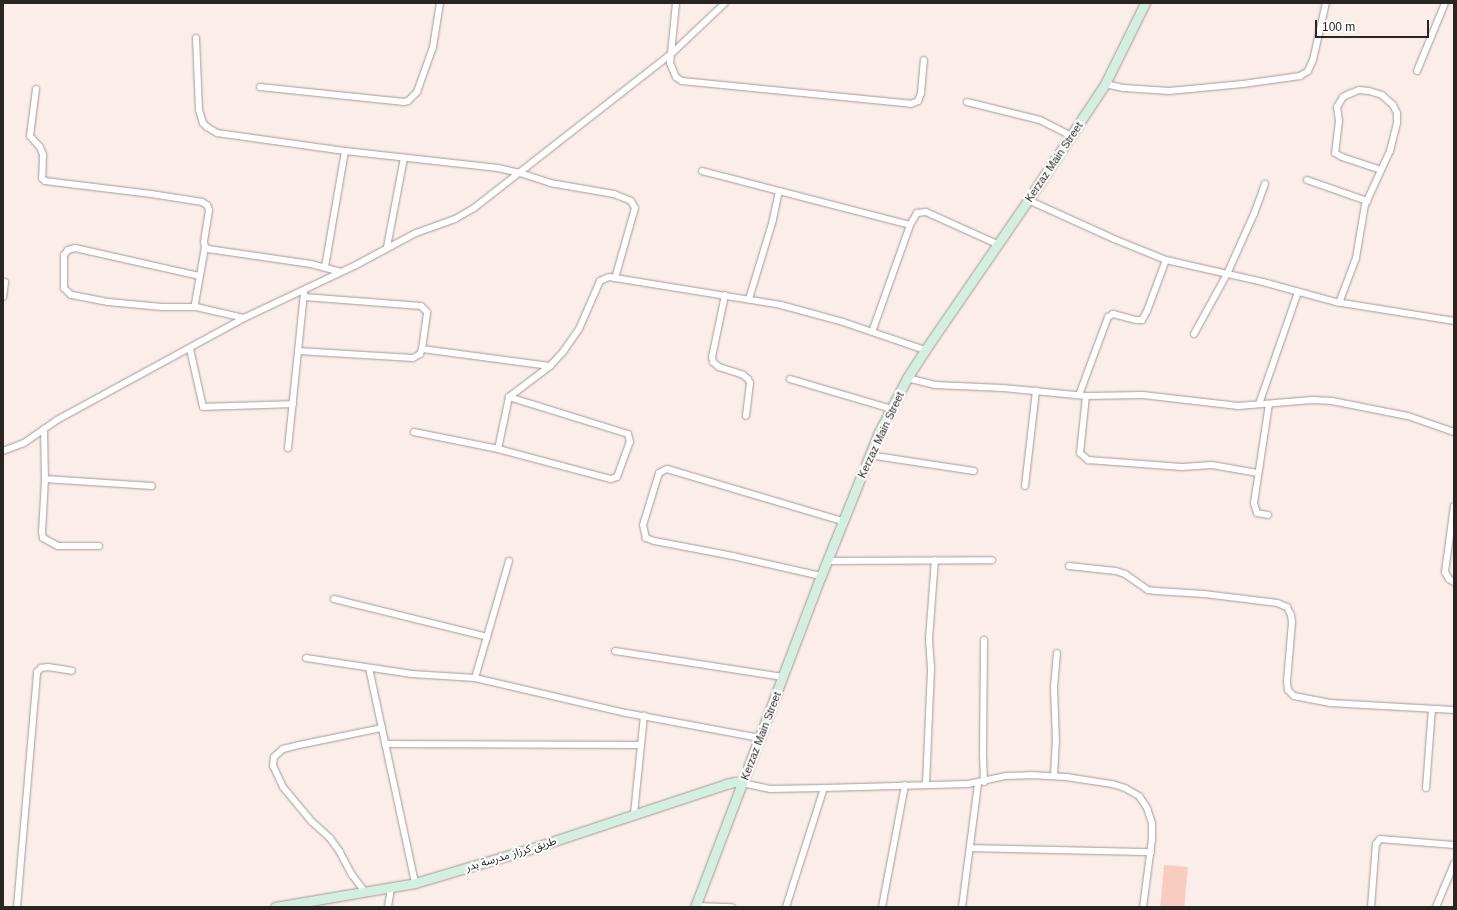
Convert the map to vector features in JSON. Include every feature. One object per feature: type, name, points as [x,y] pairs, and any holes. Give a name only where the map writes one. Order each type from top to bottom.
[{"type":"street","points":[[260,87],[404,102],[408,101],[417,92],[433,48],[440,3]]},
{"type":"street","points":[[676,3],[671,54],[672,70],[676,77],[682,81],[911,104],[918,101],[921,93],[924,60]]},
{"type":"street","points":[[3,451],[24,443],[57,420],[244,318],[340,272],[416,233],[464,214],[520,173],[671,54],[725,3]]},
{"type":"street","name":"Kerzaz Main Street","points":[[695,906],[827,561],[870,455],[907,378],[1105,84],[1146,3]]},
{"type":"street","points":[[1105,84],[1124,88],[1170,90],[1243,84],[1300,76],[1308,71],[1313,60],[1326,3]]},
{"type":"street","points":[[1417,71],[1445,3]]},
{"type":"street","points":[[196,38],[199,110],[202,123],[217,133],[345,151],[498,168],[520,173],[550,183],[622,195],[632,201],[635,208],[615,278]]},
{"type":"street","points":[[36,89],[30,136],[40,147],[43,155],[42,178],[49,182],[151,194],[202,202],[207,205],[209,210],[204,242],[205,247],[195,304],[196,307]]},
{"type":"street","points":[[1339,303],[1356,258],[1364,209],[1390,151],[1397,128],[1396,109],[1389,100],[1382,95],[1370,91],[1359,90],[1343,97],[1337,107],[1339,121],[1335,153],[1342,157],[1381,170]]},
{"type":"street","points":[[966,102],[1040,120],[1071,136]]},
{"type":"street","points":[[326,267],[345,151]]},
{"type":"street","points":[[387,248],[404,158]]},
{"type":"street","points":[[702,171],[910,225]]},
{"type":"street","points":[[1307,180],[1367,201]]},
{"type":"street","points":[[1194,334],[1227,274],[1254,214],[1265,184]]},
{"type":"street","points":[[750,299],[780,191]]},
{"type":"street","points":[[1028,200],[1120,242],[1166,260],[1339,303],[1454,321]]},
{"type":"street","points":[[872,332],[910,225],[917,213],[926,212],[997,244]]},
{"type":"street","points":[[205,247],[208,249],[326,267],[340,272]]},
{"type":"street","points":[[199,276],[75,248],[68,250],[64,255],[64,288],[71,295],[108,302],[162,307],[196,307],[244,318]]},
{"type":"street","points":[[1079,395],[1108,317],[1113,314],[1139,321],[1142,320],[1147,311],[1166,260]]},
{"type":"street","points":[[498,449],[509,397],[550,366],[563,352],[579,329],[600,281],[609,276],[781,304],[925,350]]},
{"type":"street","points":[[3,297],[6,282]]},
{"type":"street","points":[[288,448],[305,288]]},
{"type":"street","points":[[1259,404],[1298,292]]},
{"type":"street","points":[[725,295],[712,358],[713,362],[720,367],[743,375],[748,379],[750,383],[746,416]]},
{"type":"street","points":[[298,351],[413,358],[420,354],[422,349],[427,312],[423,307],[304,297]]},
{"type":"street","points":[[190,348],[203,407],[293,404]]},
{"type":"street","points":[[422,349],[550,366]]},
{"type":"street","points":[[907,378],[935,385],[1036,391],[1086,396],[1143,395],[1238,406],[1332,401],[1408,416],[1454,432]]},
{"type":"street","points":[[790,379],[892,409]]},
{"type":"street","points":[[1025,486],[1036,391]]},
{"type":"street","points":[[1086,396],[1080,453],[1088,460],[1182,466],[1212,465],[1258,473]]},
{"type":"street","points":[[414,432],[498,449],[614,479],[617,477],[630,442],[630,436],[628,434],[509,397]]},
{"type":"street","points":[[1268,515],[1261,514],[1255,509],[1258,473],[1269,404]]},
{"type":"street","points":[[44,429],[45,479],[42,532],[43,538],[58,546],[99,546]]},
{"type":"street","points":[[870,455],[974,471]]},
{"type":"street","points":[[821,576],[733,556],[654,541],[646,538],[643,525],[659,472],[667,469],[844,521]]},
{"type":"street","points":[[45,479],[152,486]]},
{"type":"street","points":[[1454,506],[1445,572],[1449,579],[1454,582]]},
{"type":"street","points":[[926,784],[931,668],[930,639],[935,560]]},
{"type":"street","points":[[827,561],[992,560]]},
{"type":"street","points":[[475,678],[509,561]]},
{"type":"street","points":[[1069,566],[1116,571],[1125,574],[1148,590],[1156,592],[1204,594],[1283,604],[1290,610],[1292,615],[1287,682],[1290,693],[1301,698],[1330,703],[1454,710]]},
{"type":"street","points":[[334,599],[487,637]]},
{"type":"street","points":[[962,907],[981,782],[983,754],[984,640]]},
{"type":"street","points":[[615,651],[783,677]]},
{"type":"street","points":[[1054,776],[1056,742],[1054,687],[1057,653]]},
{"type":"street","points":[[306,658],[412,674],[475,678],[644,716],[760,738]]},
{"type":"street","points":[[18,907],[36,672],[41,668],[48,667],[72,671]]},
{"type":"street","points":[[369,668],[415,883]]},
{"type":"street","points":[[1426,788],[1432,709]]},
{"type":"street","points":[[634,814],[644,716]]},
{"type":"street","points":[[365,892],[352,875],[340,852],[330,838],[308,818],[283,787],[273,766],[274,757],[283,750],[299,745],[382,728]]},
{"type":"street","points":[[385,744],[641,745]]},
{"type":"street","points":[[742,783],[770,789],[824,788],[981,782],[1006,776],[1054,776],[1112,784],[1125,788],[1139,796],[1147,808],[1152,822],[1151,852],[1143,907]]},
{"type":"street","name":"طريق كرزاز مدرسة بدر","points":[[275,907],[319,903],[365,892],[415,883],[530,849],[726,784],[735,782],[742,783]]},
{"type":"street","points":[[882,907],[906,785]]},
{"type":"street","points":[[786,907],[824,788]]},
{"type":"street","points":[[1372,907],[1376,844],[1380,839],[1454,845]]},
{"type":"street","points":[[970,848],[1151,852]]},
{"type":"street","points":[[1436,907],[1454,864]]},
{"type":"street","points":[[388,907],[391,887]]},
{"type":"street","points":[[695,906],[732,907]]},
{"type":"shaded area","points":[[1164,865],[1188,867],[1184,907],[1160,907]]}]
